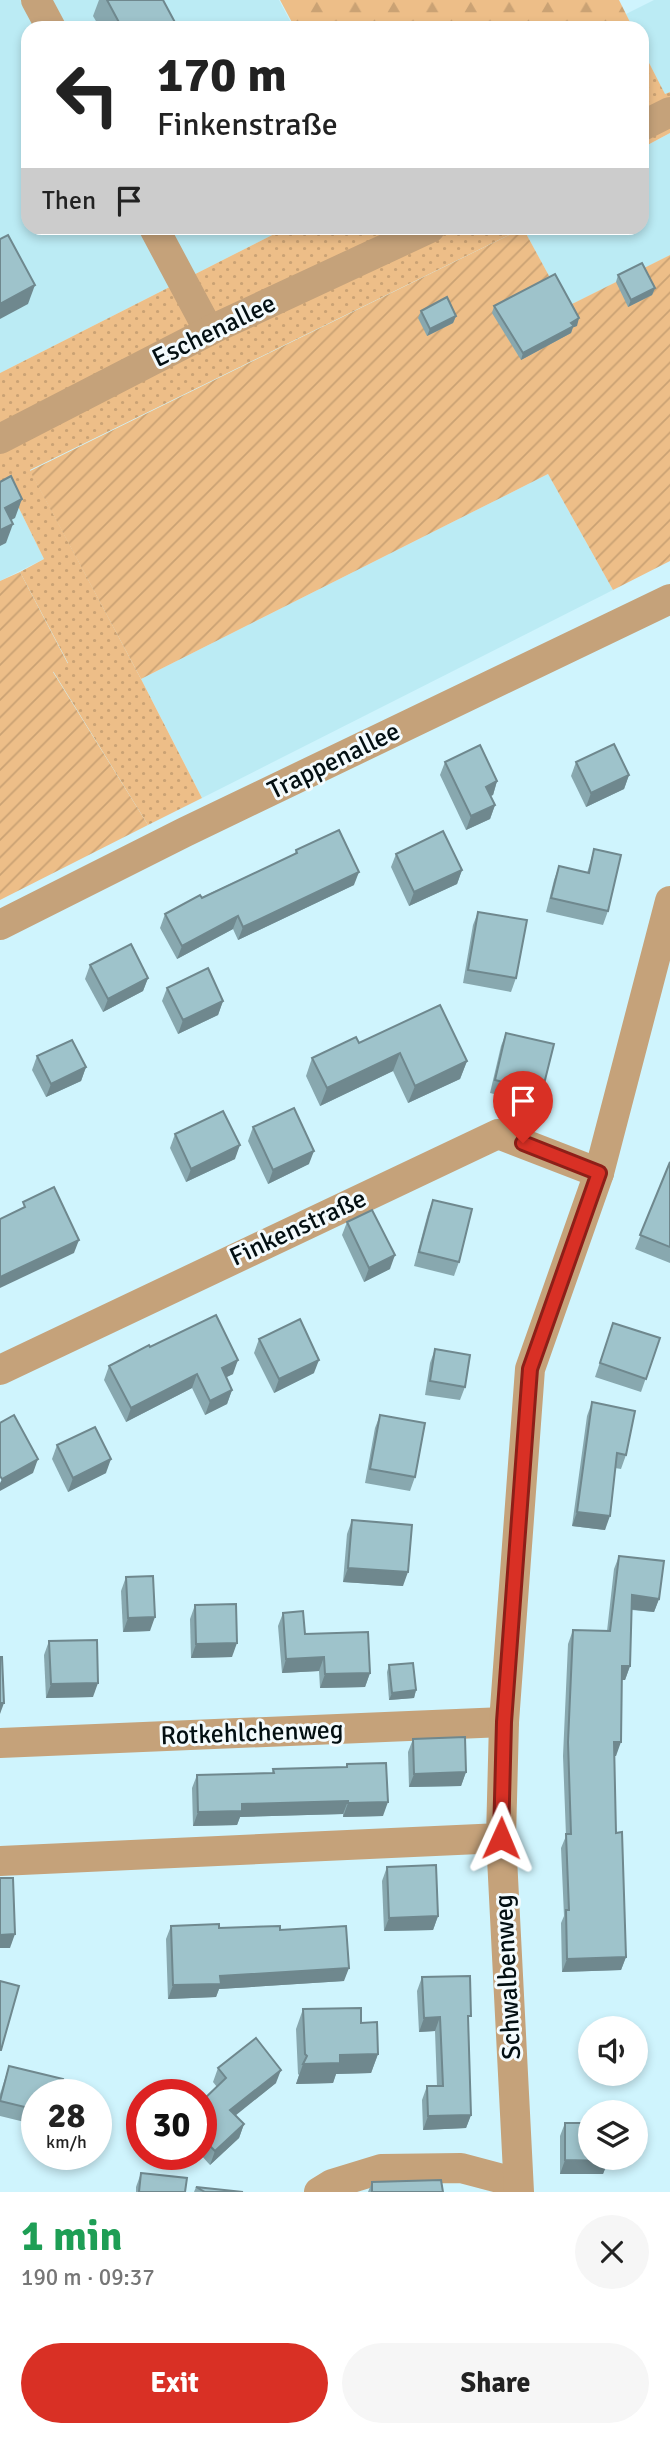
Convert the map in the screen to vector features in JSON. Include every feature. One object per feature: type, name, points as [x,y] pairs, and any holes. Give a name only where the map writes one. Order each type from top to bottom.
[{"type":"street","points":[[36,0],[47,21]]},
{"type":"street","points":[[649,122],[670,112]]},
{"type":"street","points":[[158,235],[209,331]]},
{"type":"street","name":"Eschenallee","points":[[0,439],[209,331],[415,235]]},
{"type":"street","name":"Trappenallee","points":[[0,925],[198,826],[670,599]]},
{"type":"street","name":"Schwalbenweg","points":[[519,2188],[501,1838],[504,1722],[530,1369],[599,1173],[670,901]]},
{"type":"street","name":"Finkenstraße","points":[[0,1370],[498,1133],[599,1173]]},
{"type":"street","name":"Rotkehlchenweg","points":[[0,1743],[504,1722]]},
{"type":"street","points":[[0,1861],[501,1838]]},
{"type":"street","points":[[319,2192],[381,2169],[461,2168],[519,2188]]},
{"type":"shaded area","points":[[0,0],[279,0],[290,21],[21,21],[21,235],[272,235],[0,373]]},
{"type":"shaded area","points":[[654,0],[670,0],[670,92],[665,95],[649,63],[649,21],[630,21],[626,14]]},
{"type":"shaded area","points":[[670,133],[670,255],[566,307],[527,235],[649,235],[649,144]]},
{"type":"shaded area","points":[[548,474],[613,590],[202,798],[141,679]]},
{"type":"shaded area","points":[[5,480],[44,559],[0,581],[0,482]]},
{"type":"green space","points":[[280,0],[619,0],[630,21],[291,21]]},
{"type":"green space","points":[[649,63],[665,94],[670,92],[670,133],[649,144]]},
{"type":"green space","points":[[272,235],[509,235],[30,470],[202,798],[148,825],[53,671],[68,663],[20,572],[44,559],[5,480],[0,482],[0,373]]},
{"type":"green space","points":[[509,235],[527,235],[566,307],[670,255],[670,561],[613,590],[548,474],[141,679],[30,471]]},
{"type":"green space","points":[[20,572],[68,664],[53,672],[148,825],[0,900],[0,581]]},
{"type":"building","points":[[107,0],[163,0],[174,21],[118,21]]},
{"type":"building","points":[[8,235],[35,285],[0,304],[0,239]]},
{"type":"building","points":[[642,263],[655,288],[631,300],[618,275]]},
{"type":"building","points":[[555,274],[579,318],[571,323],[574,326],[523,353],[494,306]]},
{"type":"building","points":[[447,297],[456,316],[430,329],[421,311]]},
{"type":"building","points":[[11,476],[22,499],[5,508],[13,524],[0,530],[0,482]]},
{"type":"building","points":[[614,744],[629,775],[591,793],[576,762]]},
{"type":"building","points":[[480,745],[497,781],[486,787],[495,805],[471,816],[445,762]]},
{"type":"building","points":[[339,830],[359,872],[243,927],[238,916],[182,946],[165,914],[200,895],[202,898],[297,853],[296,850]]},
{"type":"building","points":[[443,831],[462,870],[414,892],[396,854]]},
{"type":"building","points":[[594,849],[621,855],[608,911],[551,898],[559,866],[589,873]]},
{"type":"building","points":[[478,912],[527,920],[516,978],[468,970]]},
{"type":"building","points":[[131,944],[148,978],[108,999],[90,965]]},
{"type":"building","points":[[208,968],[223,1001],[183,1020],[167,988]]},
{"type":"building","points":[[440,1005],[467,1061],[415,1086],[400,1053],[327,1088],[312,1058],[356,1037],[359,1043]]},
{"type":"building","points":[[506,1033],[554,1044],[542,1092],[495,1080]]},
{"type":"building","points":[[72,1040],[86,1067],[51,1084],[37,1056]]},
{"type":"building","points":[[294,1108],[314,1151],[273,1170],[253,1127]]},
{"type":"building","points":[[223,1111],[240,1145],[191,1169],[175,1134]]},
{"type":"building","points":[[670,1162],[670,1247],[640,1235]]},
{"type":"building","points":[[54,1187],[79,1240],[0,1277],[0,1219],[25,1207],[23,1202]]},
{"type":"building","points":[[433,1200],[472,1209],[459,1262],[419,1252]]},
{"type":"building","points":[[372,1210],[395,1255],[369,1268],[347,1222]]},
{"type":"building","points":[[216,1315],[238,1360],[222,1368],[232,1390],[210,1401],[197,1374],[131,1408],[109,1366]]},
{"type":"building","points":[[300,1319],[319,1360],[279,1379],[259,1339]]},
{"type":"building","points":[[613,1323],[660,1338],[646,1379],[600,1363]]},
{"type":"building","points":[[435,1349],[470,1355],[465,1387],[430,1381]]},
{"type":"building","points":[[592,1402],[635,1411],[626,1455],[617,1453],[610,1516],[577,1512]]},
{"type":"building","points":[[14,1415],[38,1459],[2,1479],[0,1423]]},
{"type":"building","points":[[380,1415],[425,1423],[415,1477],[370,1469]]},
{"type":"building","points":[[95,1427],[111,1459],[73,1478],[57,1445]]},
{"type":"building","points":[[352,1520],[412,1525],[408,1572],[348,1568]]},
{"type":"building","points":[[619,1556],[664,1561],[659,1599],[632,1595],[630,1666],[622,1666],[621,1742],[614,1742],[616,1833],[622,1832],[626,1957],[567,1959],[566,1910],[569,1910],[566,1834],[571,1834],[568,1742],[573,1630],[610,1631]]},
{"type":"building","points":[[153,1576],[155,1617],[128,1618],[126,1577]]},
{"type":"building","points":[[236,1604],[237,1643],[196,1644],[195,1605]]},
{"type":"building","points":[[303,1611],[305,1634],[368,1632],[370,1673],[325,1674],[324,1657],[286,1659],[283,1613]]},
{"type":"building","points":[[97,1640],[98,1683],[51,1684],[49,1641]]},
{"type":"building","points":[[2,1657],[4,1703],[0,1703]]},
{"type":"building","points":[[413,1663],[416,1690],[392,1693],[389,1665]]},
{"type":"building","points":[[465,1737],[466,1772],[414,1774],[413,1739]]},
{"type":"building","points":[[386,1763],[388,1802],[242,1804],[242,1811],[198,1812],[197,1775],[274,1773],[273,1769]]},
{"type":"building","points":[[436,1865],[438,1916],[389,1918],[387,1867]]},
{"type":"building","points":[[0,1878],[13,1878],[15,1934],[0,1935]]},
{"type":"building","points":[[219,1924],[219,1928],[280,1926],[280,1930],[346,1926],[349,1968],[220,1976],[221,1984],[173,1985],[171,1926]]},
{"type":"building","points":[[470,1976],[471,2016],[468,2016],[471,2115],[428,2116],[427,2086],[443,2086],[440,2017],[424,2018],[422,1977]]},
{"type":"building","points":[[0,1981],[19,1986],[1,2050],[0,2050]]},
{"type":"building","points":[[361,2008],[361,2023],[377,2022],[378,2054],[340,2055],[340,2063],[303,2064],[307,2056],[303,2009]]},
{"type":"building","points":[[256,2038],[281,2070],[230,2110],[244,2124],[217,2149],[217,2087],[226,2078],[218,2068]]},
{"type":"building","points":[[9,2066],[63,2079],[21,2079],[21,2106],[0,2101]]},
{"type":"building","points":[[565,2123],[578,2123],[578,2160],[565,2160]]},
{"type":"building","points":[[141,2173],[187,2178],[185,2192],[139,2192]]},
{"type":"building","points":[[441,2180],[443,2192],[372,2192],[372,2182]]},
{"type":"building","points":[[196,2187],[243,2192],[205,2192]]},
{"type":"route","points":[[501,1838],[504,1722],[530,1369],[599,1173],[523,1143]]}]
